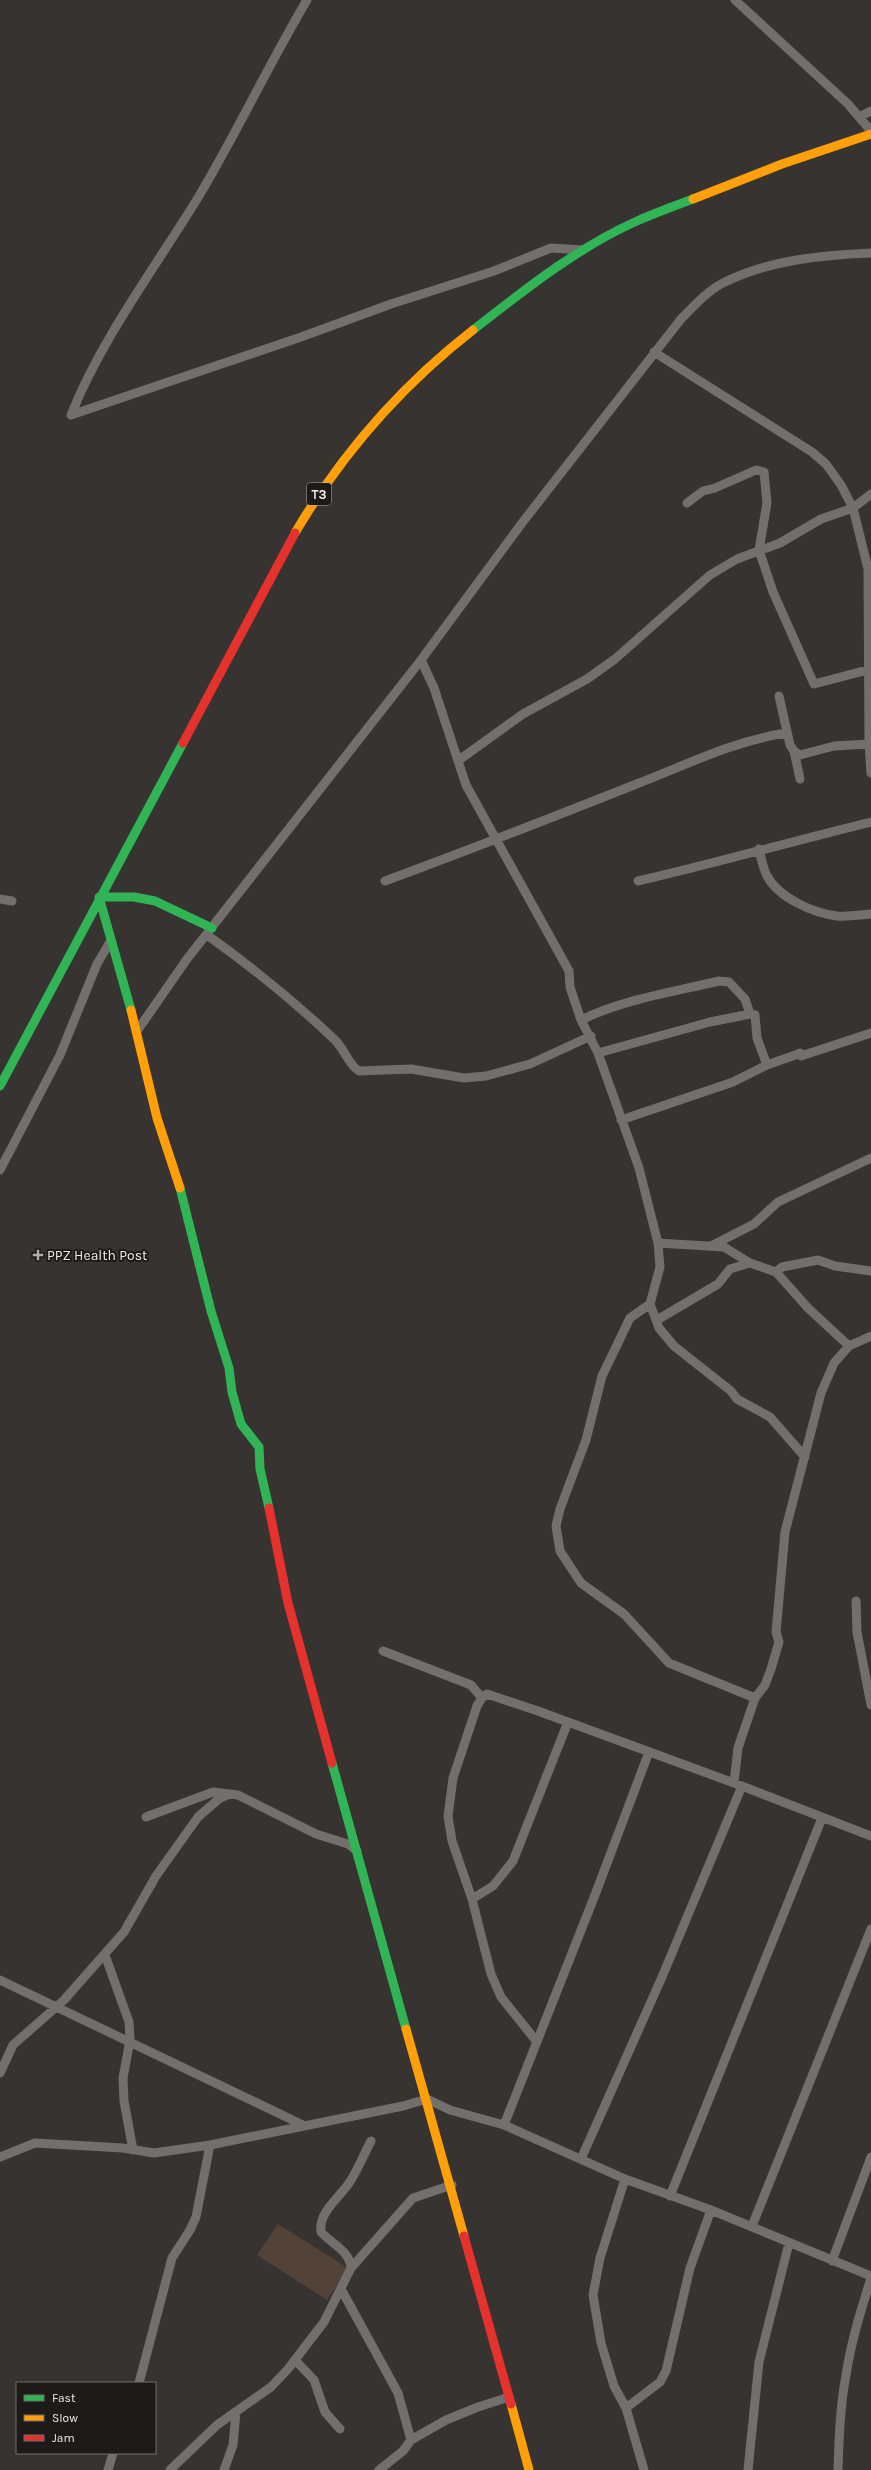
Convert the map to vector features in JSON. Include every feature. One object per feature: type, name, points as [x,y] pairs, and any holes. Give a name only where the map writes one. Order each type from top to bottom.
[{"type":"main road","name":"T3","points":[[0,1086],[99,897],[291,540],[316,498],[353,448],[410,384],[459,341],[539,279],[636,221],[782,164],[871,133]]},
{"type":"main road","points":[[209,931],[155,901],[134,897],[99,897],[110,942],[137,1031],[157,1118],[184,1201],[211,1311],[229,1368],[237,1411],[246,1433],[259,1447],[260,1469],[273,1524],[276,1548],[288,1603],[452,2185],[529,2470]]},
{"type":"street","points":[[307,0],[209,180],[146,278],[85,381],[71,415],[301,338],[391,304],[494,271],[551,248],[586,250]]},
{"type":"street","points":[[735,0],[848,104],[871,133]]},
{"type":"street","points":[[858,116],[871,111]]},
{"type":"street","points":[[137,1031],[187,959],[277,842],[421,660],[517,529],[681,319],[701,299],[725,282],[762,269],[807,259],[871,252]]},
{"type":"street","points":[[654,352],[819,458],[841,485],[853,508],[868,569],[870,585],[869,744],[871,773]]},
{"type":"street","points":[[687,503],[703,491],[715,488],[756,470],[764,472],[767,503],[759,550],[773,592],[814,684],[870,669]]},
{"type":"street","points":[[459,760],[523,714],[587,679],[615,659],[710,575],[736,559],[780,543],[821,519],[853,508],[871,494]]},
{"type":"street","points":[[421,660],[434,688],[466,785],[480,813],[498,840],[532,907],[569,971],[570,987],[581,1020],[591,1036],[598,1053],[644,1186],[658,1244],[660,1268],[650,1304],[659,1328],[674,1346],[731,1391],[737,1400],[770,1417],[805,1457]]},
{"type":"street","points":[[779,696],[786,733],[794,751],[800,779]]},
{"type":"street","points":[[385,881],[498,840],[714,752],[786,733]]},
{"type":"street","points":[[794,751],[800,755],[834,746],[869,744]]},
{"type":"street","points":[[638,880],[695,868],[759,849],[871,822]]},
{"type":"street","points":[[759,849],[767,875],[775,888],[789,898],[822,912],[838,916],[871,914]]},
{"type":"street","points":[[0,899],[12,901]]},
{"type":"street","points":[[209,931],[317,1024],[344,1050],[353,1068],[359,1071],[410,1069],[457,1077],[486,1076],[530,1064],[591,1036]]},
{"type":"street","points":[[0,1170],[60,1055],[97,964],[110,942]]},
{"type":"street","points":[[581,1020],[612,1006],[719,981],[729,982],[746,999],[750,1014],[754,1015],[757,1038],[767,1066]]},
{"type":"street","points":[[598,1053],[710,1022],[750,1014]]},
{"type":"street","points":[[621,1120],[733,1082],[800,1053],[802,1056],[871,1033]]},
{"type":"street","points":[[713,1245],[754,1224],[778,1202],[871,1158]]},
{"type":"street","points":[[658,1244],[713,1245],[730,1250],[750,1262],[776,1272],[808,1308],[849,1346]]},
{"type":"street","points":[[776,1272],[782,1267],[818,1260],[835,1266],[871,1271]]},
{"type":"street","points":[[657,1320],[718,1284],[730,1269],[750,1262]]},
{"type":"street","points":[[650,1304],[639,1309],[630,1318],[605,1368],[586,1440],[560,1509],[556,1526],[560,1551],[580,1583],[624,1614],[655,1650],[669,1663],[755,1698]]},
{"type":"street","points":[[581,2158],[662,1977],[738,1784],[738,1748],[755,1698],[767,1680],[779,1642],[776,1632],[785,1532],[821,1392],[834,1363],[849,1346],[871,1336]]},
{"type":"street","points":[[856,1601],[857,1632],[871,1705]]},
{"type":"street","points":[[382,1651],[471,1685],[482,1698]]},
{"type":"street","points":[[537,2042],[501,1997],[491,1974],[472,1900],[452,1841],[448,1816],[456,1765],[477,1706],[482,1698],[487,1694],[738,1784],[871,1836]]},
{"type":"street","points":[[472,1900],[492,1886],[513,1861],[568,1722]]},
{"type":"street","points":[[504,2125],[649,1752]]},
{"type":"street","points":[[146,1817],[213,1792],[238,1795],[316,1834],[348,1844],[357,1851]]},
{"type":"street","points":[[0,2073],[13,2045],[57,2007],[124,1932],[156,1876],[198,1817],[214,1802],[230,1794]]},
{"type":"street","points":[[670,2196],[822,1818]]},
{"type":"street","points":[[752,2226],[871,1929]]},
{"type":"street","points":[[105,1955],[129,2022],[129,2042],[123,2078],[124,2102],[133,2150]]},
{"type":"street","points":[[0,1980],[303,2125]]},
{"type":"street","points":[[0,2157],[35,2142],[154,2153],[210,2145],[403,2106],[427,2099],[450,2110],[504,2125],[581,2158],[625,2179],[752,2226],[871,2277],[856,2326],[846,2375],[840,2426],[838,2470]]},
{"type":"street","points":[[351,2268],[350,2260],[321,2232],[320,2224],[325,2214],[351,2181],[371,2140]]},
{"type":"street","points":[[139,2382],[172,2258],[190,2230],[196,2217],[210,2145]]},
{"type":"street","points":[[832,2261],[871,2157]]},
{"type":"street","points":[[625,2179],[600,2258],[593,2295],[601,2343],[614,2386],[626,2408],[644,2470]]},
{"type":"street","points":[[170,2470],[212,2429],[271,2387],[295,2360],[324,2322],[351,2268],[413,2198],[452,2185]]},
{"type":"street","points":[[626,2408],[660,2382],[666,2371],[690,2268],[711,2210]]},
{"type":"street","points":[[748,2470],[758,2362],[789,2243]]},
{"type":"street","points":[[341,2289],[398,2393],[411,2440]]},
{"type":"street","points":[[295,2360],[314,2380],[325,2412],[340,2429]]},
{"type":"street","points":[[379,2470],[403,2451],[411,2440],[452,2418],[509,2398]]},
{"type":"street","points":[[224,2470],[233,2445],[236,2412]]},
{"type":"street","points":[[108,2470],[113,2454]]},
{"type":"shaded area","points":[[278,2224],[348,2268],[327,2300],[257,2255]]},
{"type":"traffic: fast","points":[[473,330],[511,300],[572,257],[637,221],[693,199]]},
{"type":"traffic: fast","points":[[0,1086],[183,743]]},
{"type":"traffic: fast","points":[[131,1010],[99,897],[134,897],[155,901],[212,928]]},
{"type":"traffic: fast","points":[[180,1188],[211,1311],[229,1368],[232,1392],[241,1424],[259,1447],[260,1469],[269,1508]]},
{"type":"traffic: fast","points":[[332,1763],[406,2029]]},
{"type":"traffic: slow","points":[[693,199],[782,164],[871,134]]},
{"type":"traffic: slow","points":[[295,533],[332,476],[374,423],[421,374],[473,330]]},
{"type":"traffic: slow","points":[[131,1010],[157,1118],[180,1188]]},
{"type":"traffic: slow","points":[[406,2029],[464,2236]]},
{"type":"traffic: slow","points":[[511,2404],[529,2470]]},
{"type":"traffic: jam","points":[[183,743],[295,533]]},
{"type":"traffic: jam","points":[[269,1508],[288,1603],[332,1763]]},
{"type":"traffic: jam","points":[[464,2236],[511,2404]]},
{"type":"place","name":"PPZ Health Post","points":[[38,1255]]}]
